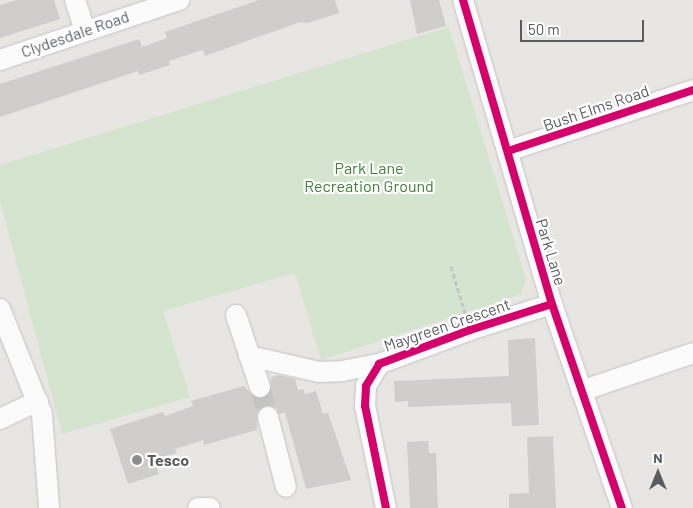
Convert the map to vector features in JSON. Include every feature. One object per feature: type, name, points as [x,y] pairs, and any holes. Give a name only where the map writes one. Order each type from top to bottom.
[{"type":"street","points":[[76,0],[85,30]]},
{"type":"street","name":"Clydesdale Road","points":[[0,60],[179,0]]},
{"type":"street","name":"Park Lane","points":[[463,0],[552,304],[622,508]]},
{"type":"street","name":"Bush Elms Road","points":[[508,152],[693,90]]},
{"type":"street","name":"Maygreen Crescent","points":[[386,508],[365,406],[366,386],[379,364],[470,330],[552,304]]},
{"type":"street","points":[[0,309],[42,414],[49,508]]},
{"type":"street","points":[[236,315],[260,387]]},
{"type":"street","points":[[581,391],[693,353]]},
{"type":"street","points":[[249,356],[319,372],[379,364]]},
{"type":"street","points":[[0,419],[38,401]]},
{"type":"street","points":[[268,417],[286,487]]},
{"type":"street","points":[[198,508],[210,508]]},
{"type":"path","points":[[451,266],[470,330]]},
{"type":"green space","name":"Park Lane Recreation Ground","points":[[449,27],[526,279],[521,294],[321,360],[295,273],[163,311],[190,397],[62,434],[0,201],[0,165]]},
{"type":"building","points":[[17,0],[54,0],[60,19],[0,38],[0,5]]},
{"type":"building","points":[[259,0],[335,0],[339,13],[308,23],[300,22],[205,56],[203,50],[196,52],[169,61],[170,65],[139,75],[138,71],[0,117],[0,84],[139,39],[142,47],[167,38],[165,32]]},
{"type":"building","points":[[410,0],[439,0],[446,26],[417,34]]},
{"type":"building","points":[[535,338],[539,425],[512,426],[511,403],[408,407],[408,401],[395,402],[394,381],[509,376],[508,340]]},
{"type":"building","points":[[278,375],[295,379],[298,390],[303,389],[305,394],[316,391],[323,414],[328,413],[351,480],[306,489],[285,412],[279,414],[276,408],[266,405],[257,413],[257,430],[204,445],[203,440],[175,449],[177,453],[154,459],[159,474],[128,484],[110,429],[163,412],[165,416],[193,406],[191,401],[244,386],[253,396],[263,398],[271,390],[271,377]]},
{"type":"building","points":[[553,436],[556,508],[509,508],[509,494],[529,493],[527,437]]},
{"type":"building","points":[[428,441],[429,453],[436,453],[438,508],[410,508],[407,442]]},
{"type":"tunnel","points":[[260,387],[268,417]]},
{"type":"cycle path","points":[[463,0],[552,304],[622,508]]},
{"type":"cycle path","points":[[508,151],[693,90]]},
{"type":"cycle path","points":[[386,508],[365,406],[366,386],[379,364],[470,330],[552,304]]},
{"type":"place","name":"Tesco","points":[[137,460]]}]
